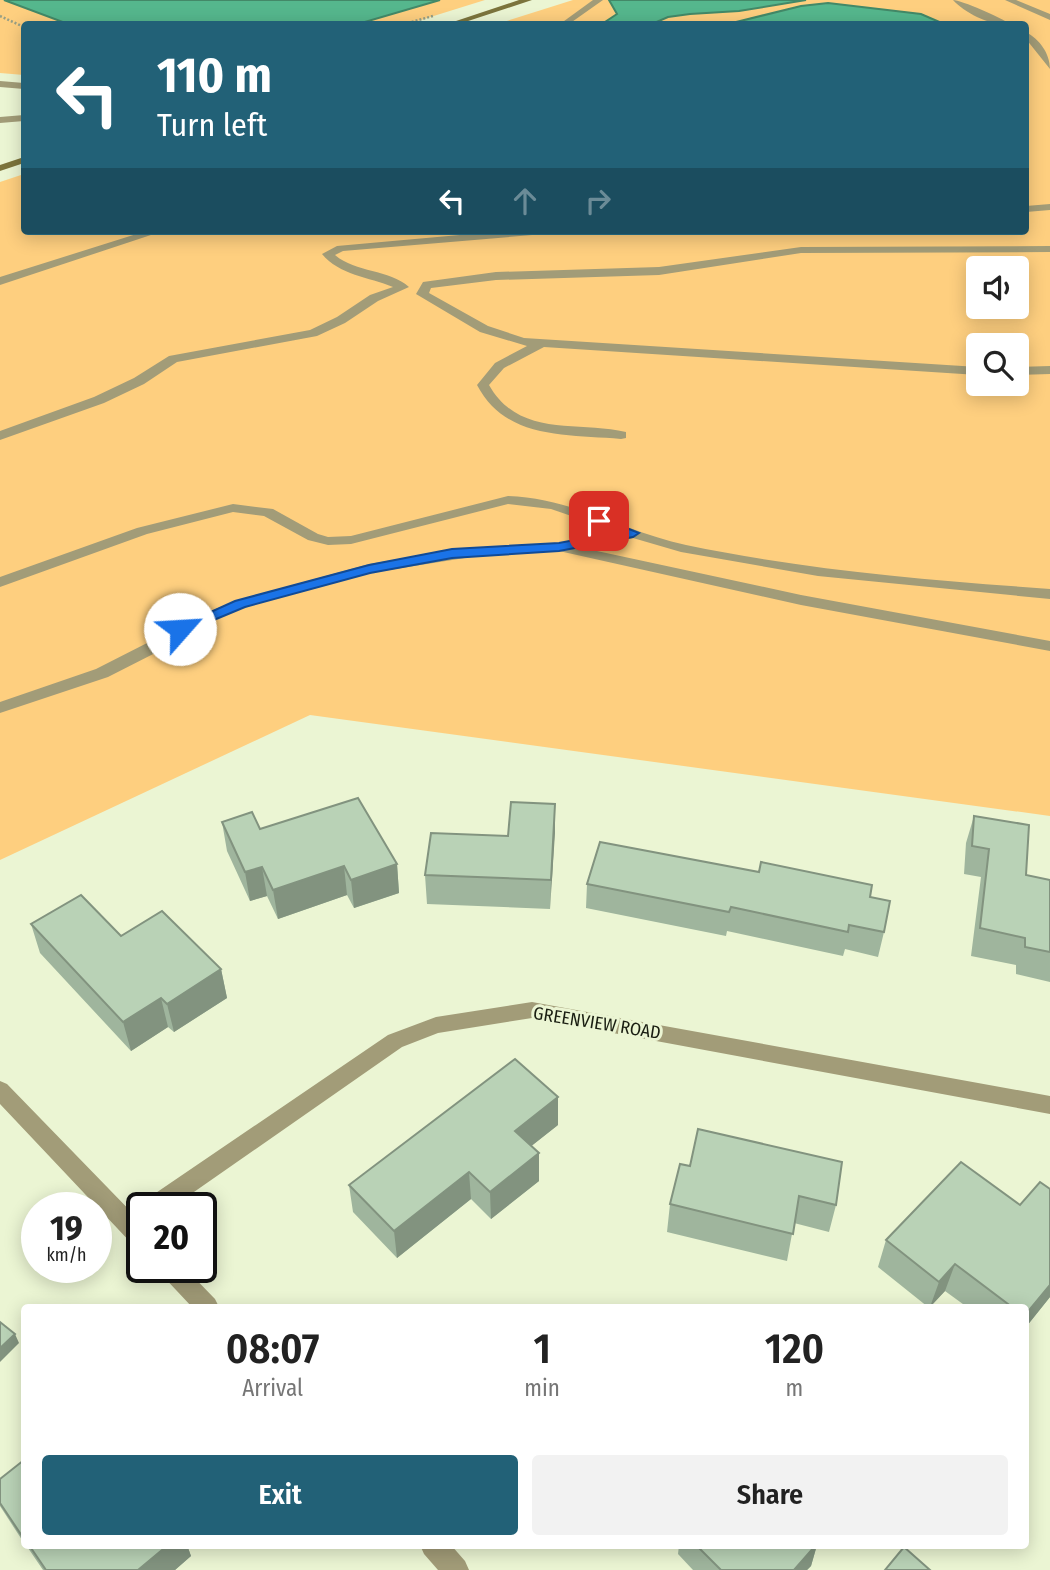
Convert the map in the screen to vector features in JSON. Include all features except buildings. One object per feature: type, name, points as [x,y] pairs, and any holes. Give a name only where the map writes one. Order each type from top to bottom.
[{"type":"main road","points":[[460,21],[528,0]]},
{"type":"main road","points":[[0,168],[21,161]]},
{"type":"street","points":[[568,21],[598,0]]},
{"type":"street","points":[[957,0],[968,9],[998,21]]},
{"type":"street","points":[[1009,0],[1050,17]]},
{"type":"street","points":[[1029,38],[1050,66]]},
{"type":"street","points":[[0,84],[21,86]]},
{"type":"street","points":[[0,120],[21,118]]},
{"type":"street","points":[[1029,209],[1050,207]]},
{"type":"street","points":[[0,281],[144,235]]},
{"type":"street","points":[[496,235],[341,248],[328,254],[330,259],[350,270],[376,275],[403,287],[423,289],[437,283],[496,276],[659,271],[802,250],[1050,249]]},
{"type":"street","points":[[0,436],[99,400],[139,381],[173,359],[187,354],[267,344],[313,333],[341,320],[385,293],[403,287]]},
{"type":"street","points":[[423,289],[422,294],[485,329],[523,342],[966,370]]},
{"type":"street","points":[[541,344],[507,360],[486,378],[483,385],[491,403],[500,412],[521,422],[621,435]]},
{"type":"street","points":[[1029,371],[1050,370]]},
{"type":"street","points":[[0,582],[142,531],[233,508],[268,512],[313,537],[328,541],[351,540],[508,500],[521,500],[548,503],[633,533],[720,556],[820,572],[1050,594]]},
{"type":"street","points":[[0,708],[102,673],[214,613],[278,592],[369,569],[452,554],[559,547],[633,533]]},
{"type":"street","points":[[559,547],[801,600],[1050,646]]},
{"type":"street","name":"GREENVIEW ROAD","points":[[175,1192],[395,1041],[436,1026],[532,1010],[1050,1105]]},
{"type":"street","points":[[0,1090],[126,1215]]},
{"type":"street","points":[[184,1283],[204,1304]]},
{"type":"street","points":[[437,1549],[456,1570]]},
{"type":"path","points":[[0,16],[21,26]]},
{"type":"shaded area","points":[[0,0],[485,0],[418,21],[21,21],[21,75],[0,73]]},
{"type":"shaded area","points":[[4,0],[440,0],[368,21],[60,21]]},
{"type":"shaded area","points":[[573,0],[1050,0],[1050,816],[310,715],[0,860],[0,182],[21,175],[21,235],[1029,235],[1029,21],[506,21]]},
{"type":"shaded area","points":[[609,0],[806,0],[739,11],[668,17],[659,21],[606,21],[617,14]]},
{"type":"shaded area","points":[[828,3],[921,14],[937,21],[740,21],[801,6]]},
{"type":"route","points":[[180,629],[240,604],[320,580],[369,569],[452,554],[559,547],[633,533],[599,521]]}]
